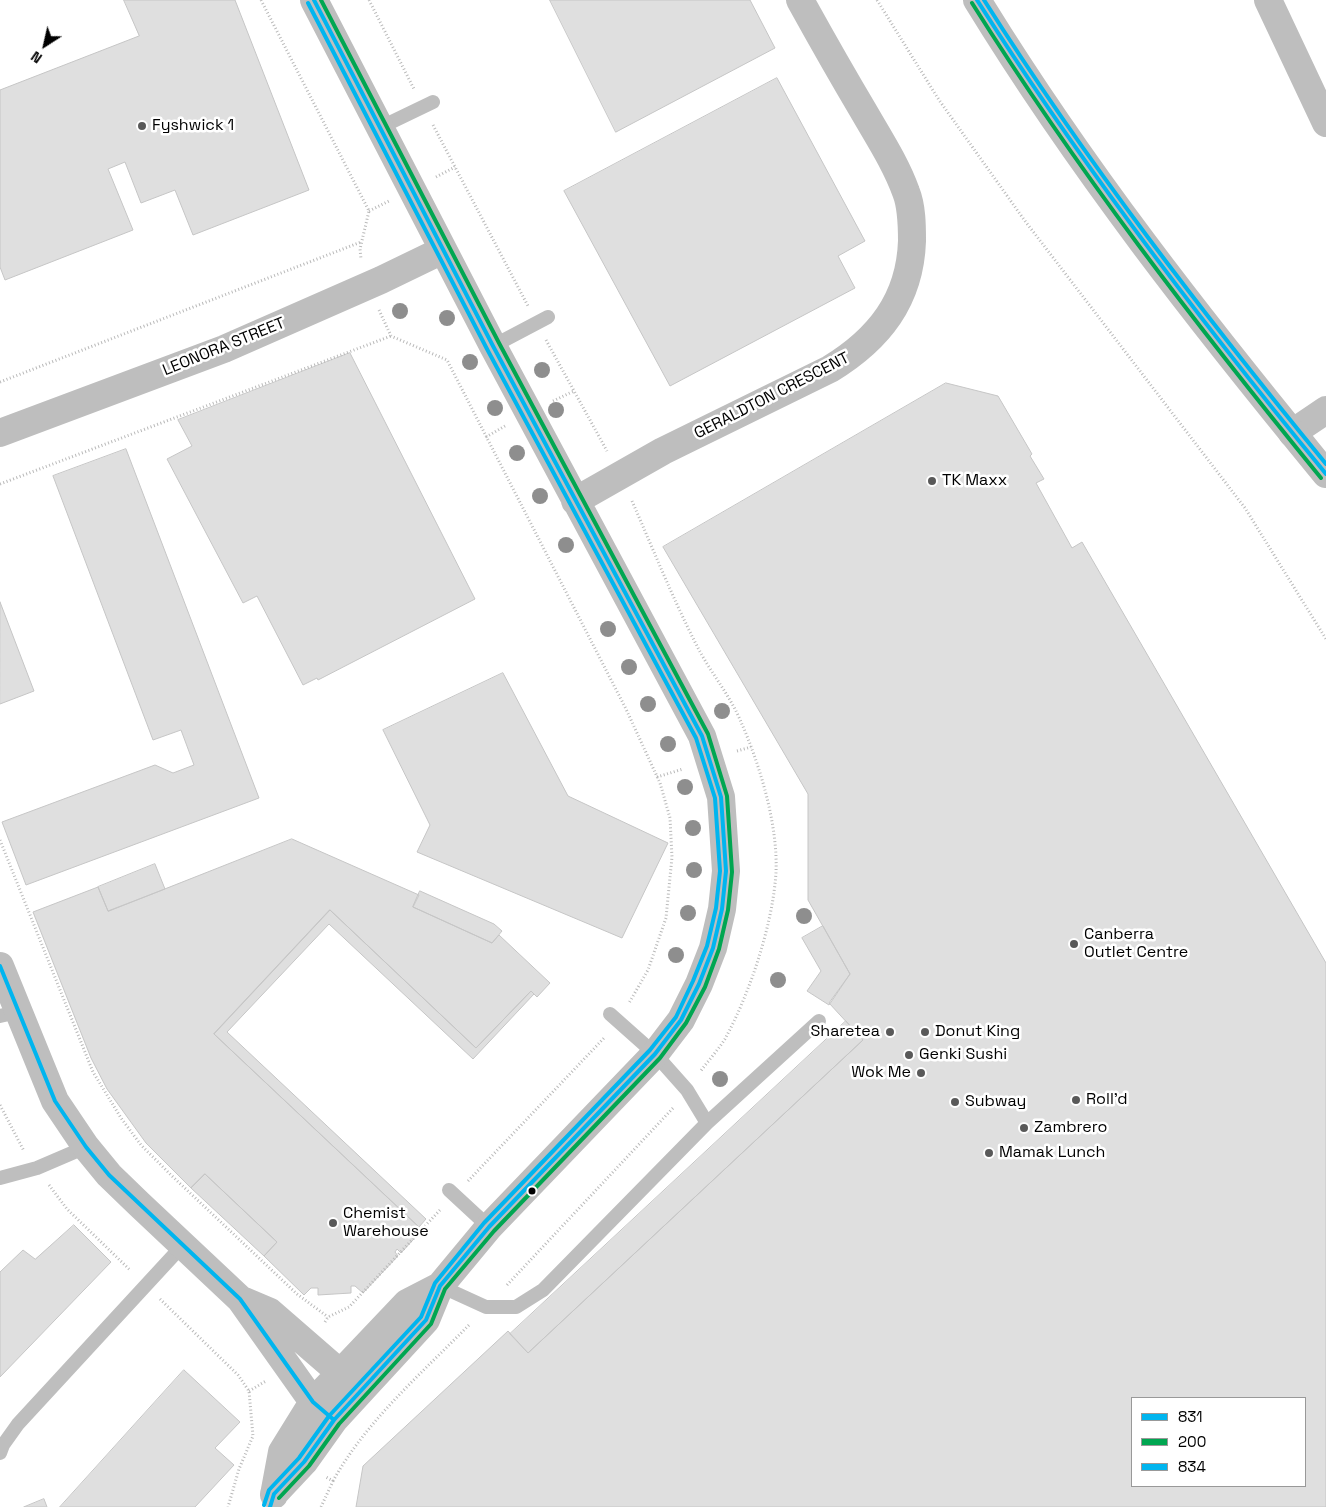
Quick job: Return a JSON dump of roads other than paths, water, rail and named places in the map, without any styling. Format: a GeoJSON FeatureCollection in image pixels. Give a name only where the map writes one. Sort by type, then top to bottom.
{"type":"FeatureCollection","features":[{"type":"Feature","properties":{"kind":"main road"},"geometry":{"type":"LineString","coordinates":[[272,1500],[304,1462],[334,1420],[426,1320],[440,1286],[489,1227],[655,1054],[681,1020],[699,984],[713,948],[722,909],[726,871],[721,797],[711,760],[699,729],[493,346],[314,0]]}},
{"type":"Feature","properties":{"kind":"main road","name":"GERALDTON CRESCENT"},"geometry":{"type":"LineString","coordinates":[[575,501],[663,451],[830,369],[851,356],[877,332],[889,316],[903,290],[911,263],[912,226],[907,194],[889,155],[800,0]]}},
{"type":"Feature","properties":{"kind":"main road"},"geometry":{"type":"LineString","coordinates":[[977,0],[1062,133],[1115,207],[1326,474]]}},
{"type":"Feature","properties":{"kind":"main road"},"geometry":{"type":"LineString","coordinates":[[1268,0],[1326,122]]}},
{"type":"Feature","properties":{"kind":"main road","name":"LEONORA STREET"},"geometry":{"type":"LineString","coordinates":[[0,433],[224,349],[443,250]]}},
{"type":"Feature","properties":{"kind":"main road"},"geometry":{"type":"LineString","coordinates":[[1292,433],[1326,410]]}},
{"type":"Feature","properties":{"kind":"main road"},"geometry":{"type":"LineString","coordinates":[[0,966],[9,1014],[55,1100],[86,1147],[109,1175],[240,1299],[287,1362],[313,1402],[334,1420]]}},
{"type":"Feature","properties":{"kind":"main road"},"geometry":{"type":"LineString","coordinates":[[272,1500],[282,1452],[313,1402],[407,1303],[440,1286]]}},
{"type":"Feature","properties":{"kind":"main road"},"geometry":{"type":"LineString","coordinates":[[240,1299],[270,1312],[360,1391]]}},
{"type":"Feature","properties":{"kind":"lane"},"geometry":{"type":"LineString","coordinates":[[379,128],[428,104]]}},
{"type":"Feature","properties":{"kind":"lane"},"geometry":{"type":"LineString","coordinates":[[493,346],[542,320]]}},
{"type":"Feature","properties":{"kind":"lane"},"geometry":{"type":"LineString","coordinates":[[614,1018],[655,1054],[687,1090],[707,1123]]}},
{"type":"Feature","properties":{"kind":"lane"},"geometry":{"type":"LineString","coordinates":[[440,1286],[486,1307],[516,1307],[543,1290],[707,1123],[819,1021]]}},
{"type":"Feature","properties":{"kind":"lane"},"geometry":{"type":"LineString","coordinates":[[0,1178],[36,1168],[86,1147]]}},
{"type":"Feature","properties":{"kind":"lane"},"geometry":{"type":"LineString","coordinates":[[452,1193],[489,1227]]}},
{"type":"Feature","properties":{"kind":"lane"},"geometry":{"type":"LineString","coordinates":[[0,1453],[3,1445],[18,1424],[183,1245]]}},
{"type":"Feature","properties":{"kind":"place","name":"Fyshwick 1"},"geometry":{"type":"Point","coordinates":[142,126]}},
{"type":"Feature","properties":{"kind":"place","name":"TK Maxx"},"geometry":{"type":"Point","coordinates":[932,481]}},
{"type":"Feature","properties":{"kind":"place","name":"Canberra Outlet Centre"},"geometry":{"type":"Point","coordinates":[1074,944]}},
{"type":"Feature","properties":{"kind":"place","name":"Sharetea"},"geometry":{"type":"Point","coordinates":[890,1032]}},
{"type":"Feature","properties":{"kind":"place","name":"Donut King"},"geometry":{"type":"Point","coordinates":[925,1032]}},
{"type":"Feature","properties":{"kind":"place","name":"Genki Sushi"},"geometry":{"type":"Point","coordinates":[909,1055]}},
{"type":"Feature","properties":{"kind":"place","name":"Wok Me"},"geometry":{"type":"Point","coordinates":[921,1073]}},
{"type":"Feature","properties":{"kind":"place","name":"Roll'd"},"geometry":{"type":"Point","coordinates":[1076,1100]}},
{"type":"Feature","properties":{"kind":"place","name":"Subway"},"geometry":{"type":"Point","coordinates":[955,1102]}},
{"type":"Feature","properties":{"kind":"place","name":"Zambrero"},"geometry":{"type":"Point","coordinates":[1024,1128]}},
{"type":"Feature","properties":{"kind":"place","name":"Mamak Lunch"},"geometry":{"type":"Point","coordinates":[989,1153]}},
{"type":"Feature","properties":{"kind":"place","name":"Chemist Warehouse"},"geometry":{"type":"Point","coordinates":[333,1223]}}]}
